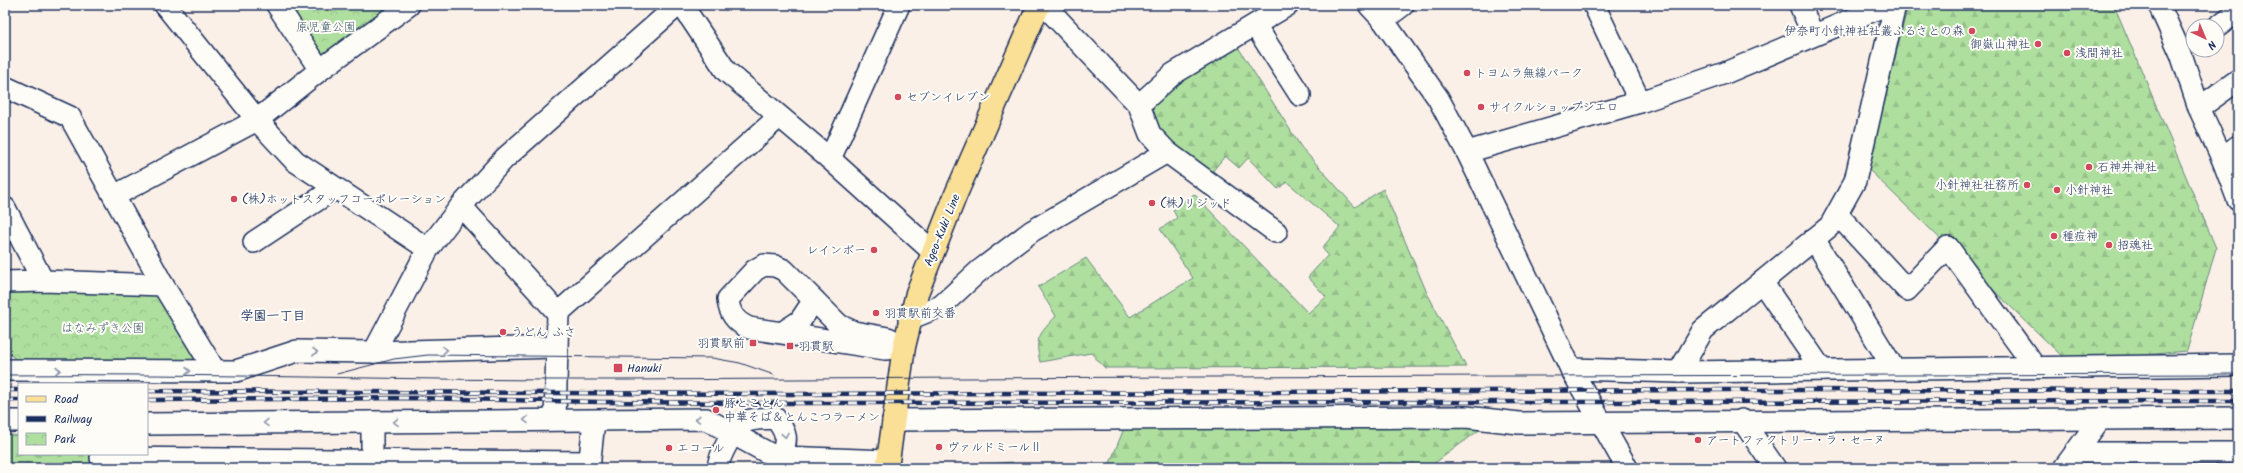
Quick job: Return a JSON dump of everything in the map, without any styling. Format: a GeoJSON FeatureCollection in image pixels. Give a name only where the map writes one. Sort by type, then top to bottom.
{"type":"FeatureCollection","features":[{"type":"Feature","properties":{"kind":"main road","name":"Ageo-Kuki Line"},"geometry":{"type":"LineString","coordinates":[[888,465],[909,319],[932,252],[1044,6]]}},
{"type":"Feature","properties":{"kind":"street"},"geometry":{"type":"LineString","coordinates":[[165,5],[257,120],[295,161],[428,249]]}},
{"type":"Feature","properties":{"kind":"street"},"geometry":{"type":"LineString","coordinates":[[277,5],[320,70]]}},
{"type":"Feature","properties":{"kind":"street"},"geometry":{"type":"LineString","coordinates":[[114,196],[257,120],[320,70],[409,5]]}},
{"type":"Feature","properties":{"kind":"street"},"geometry":{"type":"LineString","coordinates":[[374,352],[428,249],[460,206],[504,159],[678,5]]}},
{"type":"Feature","properties":{"kind":"street"},"geometry":{"type":"LineString","coordinates":[[682,5],[726,72],[830,159],[932,252]]}},
{"type":"Feature","properties":{"kind":"street"},"geometry":{"type":"LineString","coordinates":[[1139,104],[1173,74],[1288,5]]}},
{"type":"Feature","properties":{"kind":"street"},"geometry":{"type":"LineString","coordinates":[[1403,5],[1376,12],[1438,98],[1467,152],[1571,369],[1626,467]]}},
{"type":"Feature","properties":{"kind":"street"},"geometry":{"type":"LineString","coordinates":[[1594,5],[1640,102]]}},
{"type":"Feature","properties":{"kind":"street"},"geometry":{"type":"LineString","coordinates":[[1800,5],[1814,35]]}},
{"type":"Feature","properties":{"kind":"street"},"geometry":{"type":"LineString","coordinates":[[1467,152],[1640,102],[1725,73],[1886,5]]}},
{"type":"Feature","properties":{"kind":"street"},"geometry":{"type":"LineString","coordinates":[[1679,372],[1703,330],[1830,226],[1838,215],[1855,181],[1895,5]]}},
{"type":"Feature","properties":{"kind":"street"},"geometry":{"type":"LineString","coordinates":[[2159,5],[2185,47]]}},
{"type":"Feature","properties":{"kind":"street"},"geometry":{"type":"LineString","coordinates":[[1044,6],[1139,104],[1150,134],[1166,152],[1276,232]]}},
{"type":"Feature","properties":{"kind":"street"},"geometry":{"type":"LineString","coordinates":[[830,159],[895,7]]}},
{"type":"Feature","properties":{"kind":"street"},"geometry":{"type":"LineString","coordinates":[[2225,21],[2238,11]]}},
{"type":"Feature","properties":{"kind":"street"},"geometry":{"type":"LineString","coordinates":[[1255,25],[1300,95]]}},
{"type":"Feature","properties":{"kind":"street"},"geometry":{"type":"LineString","coordinates":[[2189,58],[2198,108],[2230,152],[2238,200]]}},
{"type":"Feature","properties":{"kind":"street"},"geometry":{"type":"LineString","coordinates":[[2198,108],[2238,80]]}},
{"type":"Feature","properties":{"kind":"street"},"geometry":{"type":"LineString","coordinates":[[5,88],[70,117],[163,285],[215,371]]}},
{"type":"Feature","properties":{"kind":"street"},"geometry":{"type":"LineString","coordinates":[[555,419],[558,313],[779,117]]}},
{"type":"Feature","properties":{"kind":"street"},"geometry":{"type":"LineString","coordinates":[[909,319],[940,306],[979,271],[1032,231],[1166,152]]}},
{"type":"Feature","properties":{"kind":"street"},"geometry":{"type":"LineString","coordinates":[[254,242],[334,188]]}},
{"type":"Feature","properties":{"kind":"street"},"geometry":{"type":"LineString","coordinates":[[460,206],[558,313]]}},
{"type":"Feature","properties":{"kind":"street"},"geometry":{"type":"LineString","coordinates":[[5,208],[44,281]]}},
{"type":"Feature","properties":{"kind":"street"},"geometry":{"type":"LineString","coordinates":[[1838,215],[1907,290],[1948,247],[2035,368]]}},
{"type":"Feature","properties":{"kind":"street"},"geometry":{"type":"LineString","coordinates":[[1814,239],[1894,369]]}},
{"type":"Feature","properties":{"kind":"street"},"geometry":{"type":"LineString","coordinates":[[764,265],[775,266],[784,270],[839,325],[847,329],[888,338],[904,347],[886,349],[749,328],[741,324],[732,316],[728,299],[755,270],[764,265]]}},
{"type":"Feature","properties":{"kind":"street"},"geometry":{"type":"LineString","coordinates":[[5,282],[44,281],[163,285]]}},
{"type":"Feature","properties":{"kind":"street"},"geometry":{"type":"LineString","coordinates":[[1762,282],[1822,370]]}},
{"type":"Feature","properties":{"kind":"street"},"geometry":{"type":"LineString","coordinates":[[783,332],[800,321],[814,300]]}},
{"type":"Feature","properties":{"kind":"street"},"geometry":{"type":"LineString","coordinates":[[15,371],[236,371],[297,352],[374,352],[556,347]]}},
{"type":"Feature","properties":{"kind":"street"},"geometry":{"type":"LineString","coordinates":[[1571,369],[1679,372],[2238,365]]}},
{"type":"Feature","properties":{"kind":"street"},"geometry":{"type":"LineString","coordinates":[[894,420],[1466,417],[1520,423],[1742,420],[2238,418]]}},
{"type":"Feature","properties":{"kind":"street"},"geometry":{"type":"LineString","coordinates":[[718,468],[718,462],[734,433],[743,423],[775,418],[786,431],[786,442],[782,457]]}},
{"type":"Feature","properties":{"kind":"street"},"geometry":{"type":"LineString","coordinates":[[148,424],[555,419],[594,421],[706,419],[770,454],[782,457],[888,465]]}},
{"type":"Feature","properties":{"kind":"street"},"geometry":{"type":"LineString","coordinates":[[2069,460],[2100,419]]}},
{"type":"Feature","properties":{"kind":"street"},"geometry":{"type":"LineString","coordinates":[[1742,420],[1775,468]]}},
{"type":"Feature","properties":{"kind":"street"},"geometry":{"type":"LineString","coordinates":[[5,421],[18,421]]}},
{"type":"Feature","properties":{"kind":"street"},"geometry":{"type":"LineString","coordinates":[[101,460],[372,464],[590,465],[594,421]]}},
{"type":"Feature","properties":{"kind":"street"},"geometry":{"type":"LineString","coordinates":[[372,422],[372,464]]}},
{"type":"Feature","properties":{"kind":"street"},"geometry":{"type":"LineString","coordinates":[[2069,460],[2145,460],[2238,453]]}},
{"type":"Feature","properties":{"kind":"green space","name":"原児童公園"},"geometry":{"type":"Polygon","coordinates":[[[285,5],[397,5],[320,60],[285,5]]]}},
{"type":"Feature","properties":{"kind":"green space"},"geometry":{"type":"Polygon","coordinates":[[[1917,5],[2114,5],[2216,248],[2187,351],[2068,362],[1868,169],[1907,9],[1917,5]]]}},
{"type":"Feature","properties":{"kind":"green space"},"geometry":{"type":"Polygon","coordinates":[[[1236,44],[1301,147],[1355,207],[1383,189],[1427,293],[1466,367],[1105,368],[1091,353],[1040,362],[1038,354],[1038,341],[1042,332],[1056,316],[1038,287],[1086,258],[1130,317],[1193,278],[1160,229],[1177,218],[1173,210],[1194,194],[1308,313],[1326,297],[1308,277],[1328,255],[1322,248],[1340,227],[1287,182],[1278,189],[1248,158],[1239,168],[1225,156],[1211,173],[1163,143],[1146,106],[1177,78],[1236,44]]]}},
{"type":"Feature","properties":{"kind":"green space","name":"はなみずき公園"},"geometry":{"type":"Polygon","coordinates":[[[5,288],[155,289],[166,297],[199,366],[28,368],[5,351],[5,288]]]}},
{"type":"Feature","properties":{"kind":"green space"},"geometry":{"type":"Polygon","coordinates":[[[1461,423],[1482,428],[1428,468],[1108,468],[1125,426],[1461,423]]]}},
{"type":"Feature","properties":{"kind":"green space"},"geometry":{"type":"Polygon","coordinates":[[[5,434],[18,436],[18,455],[93,455],[101,468],[5,468],[5,434]]]}},
{"type":"Feature","properties":{"kind":"green space"},"geometry":{"type":"Polygon","coordinates":[[[1012,462],[1017,468],[992,468],[990,464],[1012,462]]]}},
{"type":"Feature","properties":{"kind":"tram line"},"geometry":{"type":"LineString","coordinates":[[337,374],[394,359],[428,355],[712,358],[740,363],[774,375]]}},
{"type":"Feature","properties":{"kind":"tram line"},"geometry":{"type":"LineString","coordinates":[[5,375],[159,375],[622,380],[2238,374]]}},
{"type":"Feature","properties":{"kind":"railway"},"geometry":{"type":"LineString","coordinates":[[5,390],[18,390]]}},
{"type":"Feature","properties":{"kind":"railway"},"geometry":{"type":"LineString","coordinates":[[148,391],[790,394],[1723,390],[2238,391]]}},
{"type":"Feature","properties":{"kind":"railway"},"geometry":{"type":"LineString","coordinates":[[148,400],[414,398],[600,402],[792,403],[2238,401]]}},
{"type":"Feature","properties":{"kind":"railway"},"geometry":{"type":"LineString","coordinates":[[5,400],[18,400]]}},
{"type":"Feature","properties":{"kind":"place","name":"伊奈町小針神社社叢ふるさとの森"},"geometry":{"type":"Point","coordinates":[1972,31]}},
{"type":"Feature","properties":{"kind":"place","name":"御嶽山神社"},"geometry":{"type":"Point","coordinates":[2038,44]}},
{"type":"Feature","properties":{"kind":"place","name":"浅間神社"},"geometry":{"type":"Point","coordinates":[2067,53]}},
{"type":"Feature","properties":{"kind":"place","name":"トヨムラ無線パーク"},"geometry":{"type":"Point","coordinates":[1467,73]}},
{"type":"Feature","properties":{"kind":"place","name":"セブンイレブン"},"geometry":{"type":"Point","coordinates":[898,97]}},
{"type":"Feature","properties":{"kind":"place","name":"サイクルショップシエロ"},"geometry":{"type":"Point","coordinates":[1481,107]}},
{"type":"Feature","properties":{"kind":"place","name":"石神井神社"},"geometry":{"type":"Point","coordinates":[2089,167]}},
{"type":"Feature","properties":{"kind":"place","name":"小針神社社務所"},"geometry":{"type":"Point","coordinates":[2027,185]}},
{"type":"Feature","properties":{"kind":"place","name":"小針神社"},"geometry":{"type":"Point","coordinates":[2057,190]}},
{"type":"Feature","properties":{"kind":"place","name":"(株)ホットスタッフコーポレーション"},"geometry":{"type":"Point","coordinates":[234,199]}},
{"type":"Feature","properties":{"kind":"place","name":"(株)リジッド"},"geometry":{"type":"Point","coordinates":[1152,203]}},
{"type":"Feature","properties":{"kind":"place","name":"種痘神"},"geometry":{"type":"Point","coordinates":[2054,236]}},
{"type":"Feature","properties":{"kind":"place","name":"招魂社"},"geometry":{"type":"Point","coordinates":[2109,245]}},
{"type":"Feature","properties":{"kind":"place","name":"レインボー"},"geometry":{"type":"Point","coordinates":[874,250]}},
{"type":"Feature","properties":{"kind":"place","name":"羽貫駅前交番"},"geometry":{"type":"Point","coordinates":[876,313]}},
{"type":"Feature","properties":{"kind":"place","name":"うどん ふさ"},"geometry":{"type":"Point","coordinates":[503,332]}},
{"type":"Feature","properties":{"kind":"place","name":"羽貫駅前"},"geometry":{"type":"Point","coordinates":[753,343]}},
{"type":"Feature","properties":{"kind":"place","name":"羽貫駅"},"geometry":{"type":"Point","coordinates":[790,346]}},
{"type":"Feature","properties":{"kind":"place","name":"Hanuki"},"geometry":{"type":"Point","coordinates":[618,368]}},
{"type":"Feature","properties":{"kind":"place","name":"豚とことん 中華そば＆とんこつラーメン"},"geometry":{"type":"Point","coordinates":[716,410]}},
{"type":"Feature","properties":{"kind":"place","name":"アートファクトリー・ラ・セーヌ"},"geometry":{"type":"Point","coordinates":[1698,440]}},
{"type":"Feature","properties":{"kind":"place","name":"ヴァルドミールⅡ"},"geometry":{"type":"Point","coordinates":[939,447]}},
{"type":"Feature","properties":{"kind":"place","name":"エコール"},"geometry":{"type":"Point","coordinates":[669,448]}},
{"type":"Feature","properties":{"kind":"district","name":"学園一丁目"},"geometry":{"type":"Point","coordinates":[273,315]}}]}
